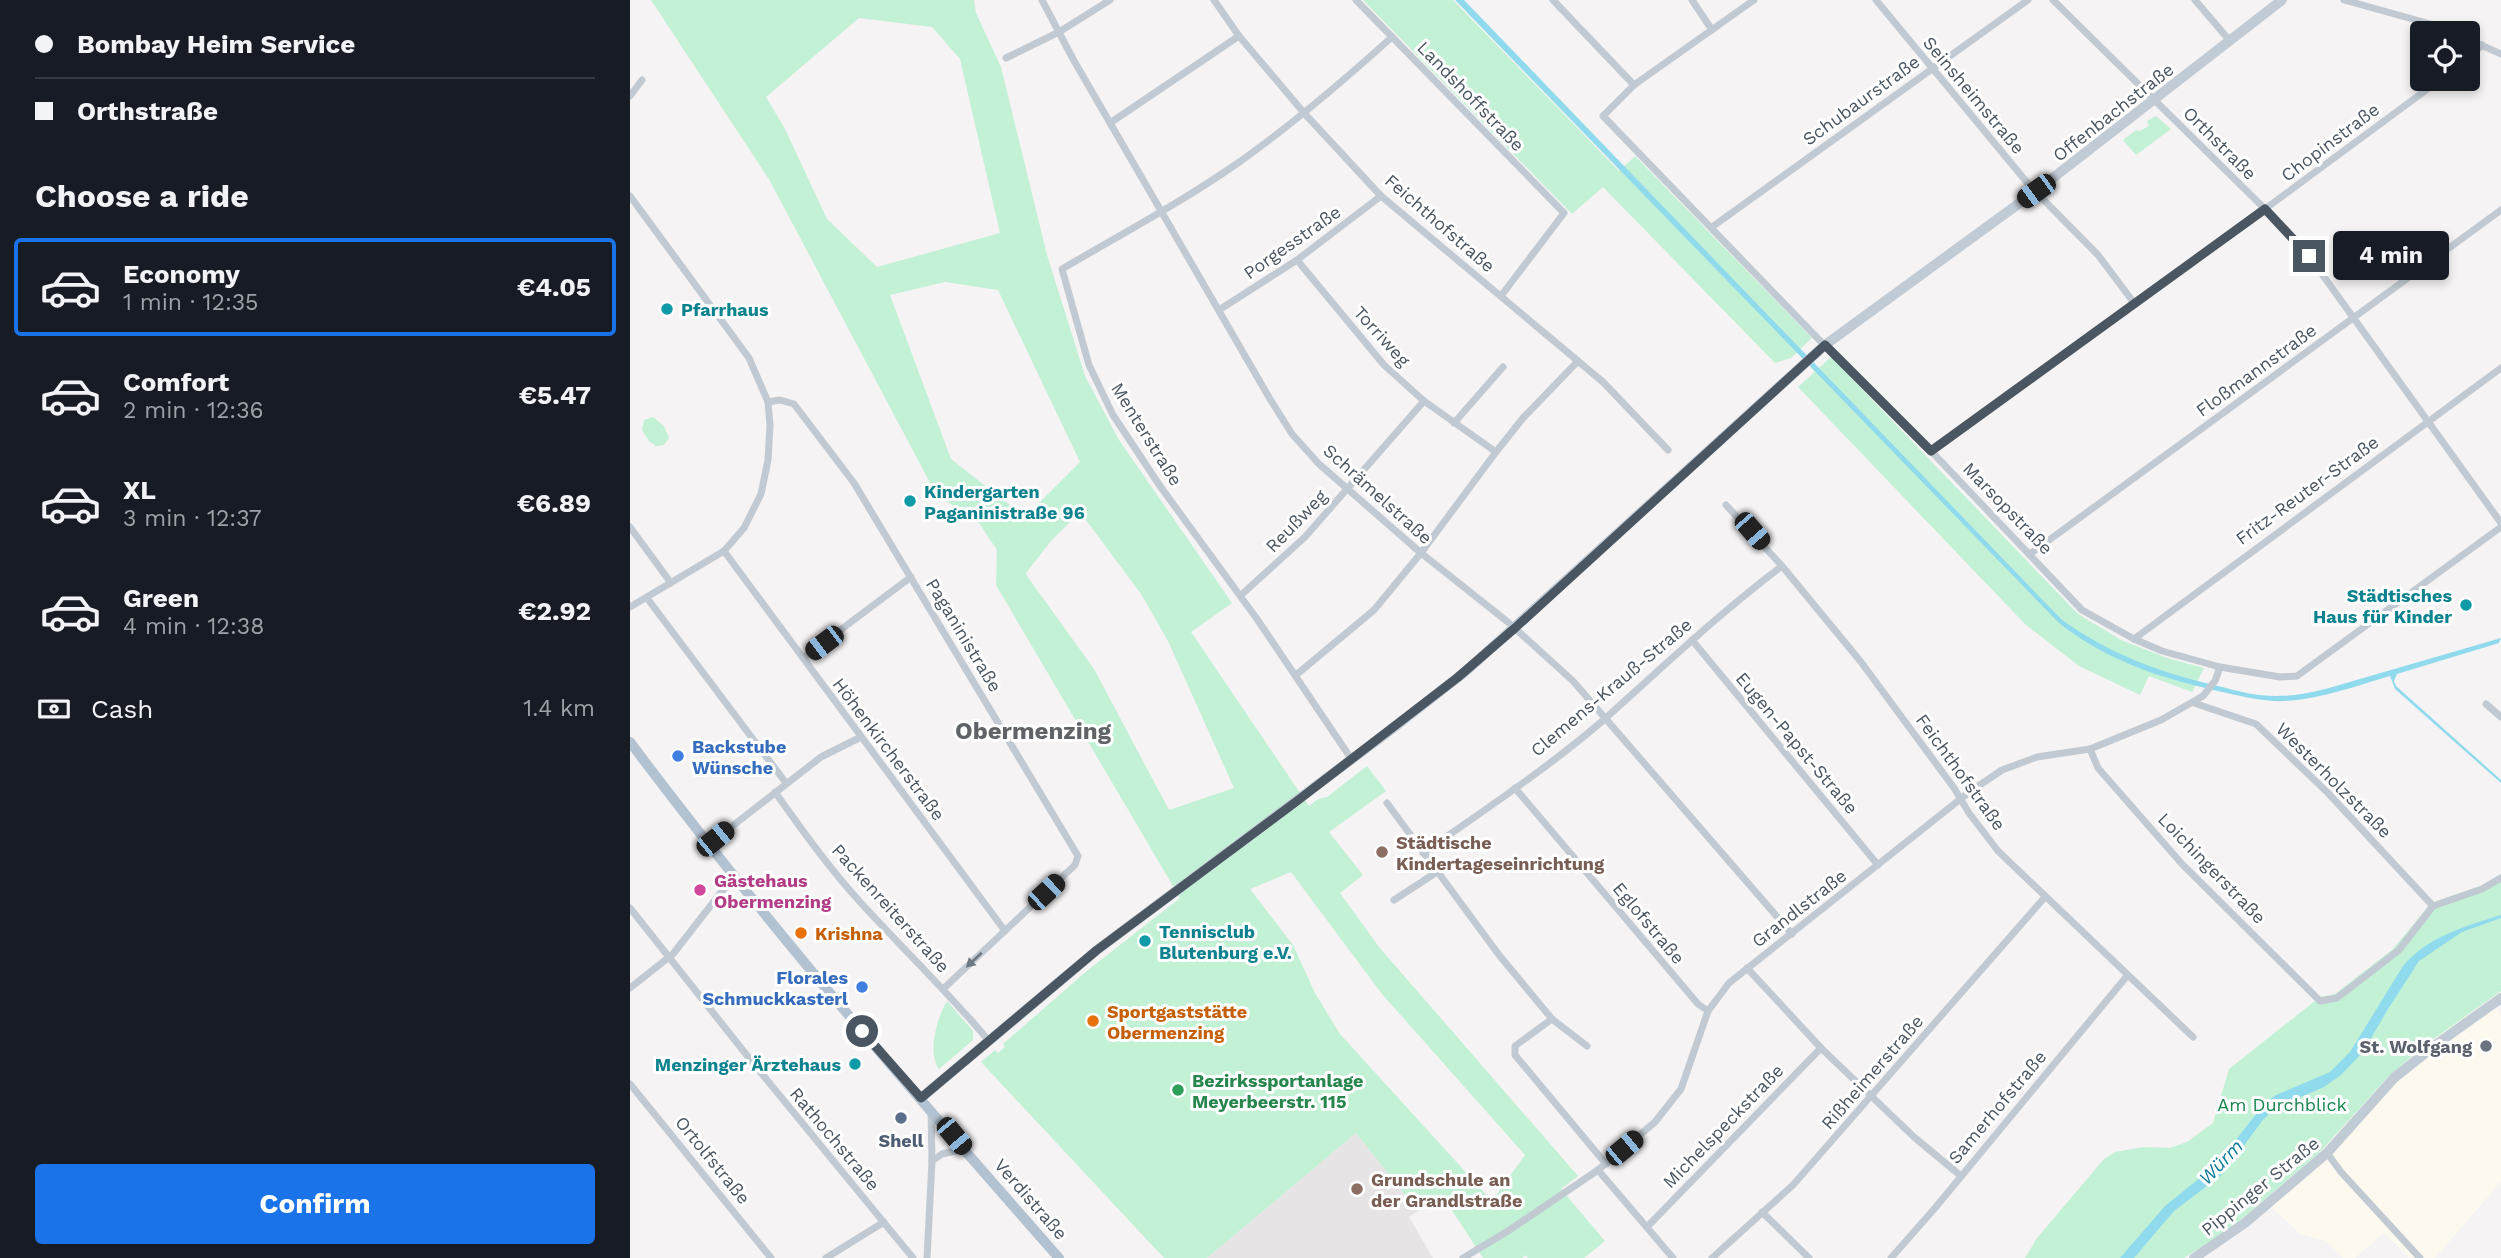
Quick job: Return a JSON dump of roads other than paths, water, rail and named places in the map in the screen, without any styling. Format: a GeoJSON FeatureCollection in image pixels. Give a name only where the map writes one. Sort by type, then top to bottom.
{"type":"FeatureCollection","features":[{"type":"Feature","properties":{"kind":"main road","name":"Verdistraße"},"geometry":{"type":"LineString","coordinates":[[630,742],[803,963],[1059,1258]]}},
{"type":"Feature","properties":{"kind":"street","name":"Schrämelstraße"},"geometry":{"type":"LineString","coordinates":[[1042,0],[1110,123],[1292,434],[1348,491],[1515,628],[1573,681],[1792,934]]}},
{"type":"Feature","properties":{"kind":"street"},"geometry":{"type":"LineString","coordinates":[[1006,58],[1059,32],[1110,0]]}},
{"type":"Feature","properties":{"kind":"street","name":"Feichthofstraße"},"geometry":{"type":"LineString","coordinates":[[1214,0],[1239,36],[1304,114],[1381,196],[1603,382],[1668,450]]}},
{"type":"Feature","properties":{"kind":"street","name":"Landshoffstraße"},"geometry":{"type":"LineString","coordinates":[[1356,0],[1564,213],[1501,296]]}},
{"type":"Feature","properties":{"kind":"street"},"geometry":{"type":"LineString","coordinates":[[1553,0],[1634,85],[1754,0]]}},
{"type":"Feature","properties":{"kind":"street"},"geometry":{"type":"LineString","coordinates":[[1692,0],[1712,30]]}},
{"type":"Feature","properties":{"kind":"street","name":"Seinsheimstraße"},"geometry":{"type":"LineString","coordinates":[[1875,0],[2036,191],[2098,255],[2134,303]]}},
{"type":"Feature","properties":{"kind":"street","name":"Schubaurstraße"},"geometry":{"type":"LineString","coordinates":[[1712,227],[2028,0]]}},
{"type":"Feature","properties":{"kind":"street","name":"Orthstraße"},"geometry":{"type":"LineString","coordinates":[[2053,0],[2265,209],[2309,256],[2501,525]]}},
{"type":"Feature","properties":{"kind":"street"},"geometry":{"type":"LineString","coordinates":[[2195,0],[2230,41]]}},
{"type":"Feature","properties":{"kind":"street","name":"Offenbachstraße"},"geometry":{"type":"LineString","coordinates":[[921,1098],[1097,950],[1428,702],[1515,628],[1825,345],[2036,191],[2282,0]]}},
{"type":"Feature","properties":{"kind":"street"},"geometry":{"type":"LineString","coordinates":[[2344,0],[2423,21]]}},
{"type":"Feature","properties":{"kind":"street"},"geometry":{"type":"LineString","coordinates":[[1110,123],[1239,36]]}},
{"type":"Feature","properties":{"kind":"street","name":"Menterstraße"},"geometry":{"type":"LineString","coordinates":[[1352,760],[1241,595],[1160,486],[1113,415],[1088,365],[1062,269],[1234,166],[1304,114],[1392,37]]}},
{"type":"Feature","properties":{"kind":"street"},"geometry":{"type":"LineString","coordinates":[[2482,45],[2501,54]]}},
{"type":"Feature","properties":{"kind":"street"},"geometry":{"type":"LineString","coordinates":[[630,96],[642,79]]}},
{"type":"Feature","properties":{"kind":"street","name":"Marsopstraße"},"geometry":{"type":"LineString","coordinates":[[1634,85],[1603,116],[1931,451],[2082,610],[2134,639],[2162,651],[2220,667],[2280,677],[2297,676],[2501,525]]}},
{"type":"Feature","properties":{"kind":"street","name":"Chopinstraße"},"geometry":{"type":"LineString","coordinates":[[1931,451],[2425,91]]}},
{"type":"Feature","properties":{"kind":"street"},"geometry":{"type":"LineString","coordinates":[[630,196],[749,358],[768,402],[770,425],[768,460],[761,494],[744,528],[724,551],[630,607]]}},
{"type":"Feature","properties":{"kind":"street","name":"Porgesstraße"},"geometry":{"type":"LineString","coordinates":[[1219,310],[1297,260],[1381,196]]}},
{"type":"Feature","properties":{"kind":"street","name":"Floßmannstraße"},"geometry":{"type":"LineString","coordinates":[[2029,554],[2501,210]]}},
{"type":"Feature","properties":{"kind":"street","name":"Torriweg"},"geometry":{"type":"LineString","coordinates":[[1297,260],[1384,365],[1424,401],[1496,452]]}},
{"type":"Feature","properties":{"kind":"street"},"geometry":{"type":"LineString","coordinates":[[1296,675],[1374,610],[1422,554],[1496,452],[1537,403],[1578,361]]}},
{"type":"Feature","properties":{"kind":"street"},"geometry":{"type":"LineString","coordinates":[[1454,423],[1503,368]]}},
{"type":"Feature","properties":{"kind":"street","name":"Fritz-Reuter-Straße"},"geometry":{"type":"LineString","coordinates":[[2134,639],[2501,368]]}},
{"type":"Feature","properties":{"kind":"street","name":"Paganinistraße"},"geometry":{"type":"LineString","coordinates":[[768,402],[780,400],[794,404],[854,483],[1078,856],[1075,865],[943,989]]}},
{"type":"Feature","properties":{"kind":"street","name":"Reußweg"},"geometry":{"type":"LineString","coordinates":[[1241,595],[1305,537],[1424,401]]}},
{"type":"Feature","properties":{"kind":"street","name":"Feichthofstraße"},"geometry":{"type":"LineString","coordinates":[[1726,505],[1782,566],[1861,662],[1998,851],[2193,1037]]}},
{"type":"Feature","properties":{"kind":"street"},"geometry":{"type":"LineString","coordinates":[[630,527],[671,583]]}},
{"type":"Feature","properties":{"kind":"street","name":"Höhenkircherstraße"},"geometry":{"type":"LineString","coordinates":[[724,551],[1005,931]]}},
{"type":"Feature","properties":{"kind":"street","name":"Clemens-Krauß-Straße"},"geometry":{"type":"LineString","coordinates":[[1423,852],[1515,788],[1606,717],[1739,598],[1782,566]]}},
{"type":"Feature","properties":{"kind":"street"},"geometry":{"type":"LineString","coordinates":[[803,658],[911,577]]}},
{"type":"Feature","properties":{"kind":"street"},"geometry":{"type":"LineString","coordinates":[[648,598],[786,783]]}},
{"type":"Feature","properties":{"kind":"street","name":"Eugen-Papst-Straße"},"geometry":{"type":"LineString","coordinates":[[1692,640],[1878,865]]}},
{"type":"Feature","properties":{"kind":"street","name":"Grandlstraße"},"geometry":{"type":"LineString","coordinates":[[1463,1258],[1598,1170],[1655,1122],[1681,1089],[1708,1011],[1729,983],[1961,799],[2002,770],[2014,765],[2037,757],[2090,749],[2146,727],[2194,703],[2215,681],[2220,667]]}},
{"type":"Feature","properties":{"kind":"street","name":"Westerholzstraße"},"geometry":{"type":"LineString","coordinates":[[2194,703],[2256,724],[2328,793],[2433,906]]}},
{"type":"Feature","properties":{"kind":"street"},"geometry":{"type":"LineString","coordinates":[[2486,704],[2501,717]]}},
{"type":"Feature","properties":{"kind":"street"},"geometry":{"type":"LineString","coordinates":[[708,845],[821,757],[861,737]]}},
{"type":"Feature","properties":{"kind":"street","name":"Loichingerstraße"},"geometry":{"type":"LineString","coordinates":[[2090,749],[2098,768],[2182,864],[2320,1001],[2337,998],[2399,950],[2433,906]]}},
{"type":"Feature","properties":{"kind":"street","name":"Eglofstraße"},"geometry":{"type":"LineString","coordinates":[[1515,788],[1689,995],[1708,1011]]}},
{"type":"Feature","properties":{"kind":"street","name":"Packenreiterstraße"},"geometry":{"type":"LineString","coordinates":[[775,792],[816,849],[859,901],[989,1041]]}},
{"type":"Feature","properties":{"kind":"street"},"geometry":{"type":"LineString","coordinates":[[1387,803],[1499,955],[1552,1019],[1587,1046]]}},
{"type":"Feature","properties":{"kind":"street"},"geometry":{"type":"LineString","coordinates":[[1394,901],[1437,872]]}},
{"type":"Feature","properties":{"kind":"street"},"geometry":{"type":"LineString","coordinates":[[2433,906],[2482,889],[2501,878]]}},
{"type":"Feature","properties":{"kind":"street"},"geometry":{"type":"LineString","coordinates":[[630,988],[670,958],[722,891],[736,879]]}},
{"type":"Feature","properties":{"kind":"street","name":"Rißheimerstraße"},"geometry":{"type":"LineString","coordinates":[[1712,1258],[1793,1185],[2045,897]]}},
{"type":"Feature","properties":{"kind":"street","name":"Rathochstraße"},"geometry":{"type":"LineString","coordinates":[[630,908],[769,1083],[914,1258]]}},
{"type":"Feature","properties":{"kind":"street"},"geometry":{"type":"LineString","coordinates":[[1747,968],[1821,1048],[1914,1137],[1961,1175]]}},
{"type":"Feature","properties":{"kind":"street","name":"Samerhofstraße"},"geometry":{"type":"LineString","coordinates":[[1891,1258],[2127,976]]}},
{"type":"Feature","properties":{"kind":"street","name":"Pippinger Straße"},"geometry":{"type":"LineString","coordinates":[[2194,1258],[2245,1223],[2327,1153],[2394,1079],[2434,1046],[2501,998]]}},
{"type":"Feature","properties":{"kind":"street"},"geometry":{"type":"LineString","coordinates":[[1552,1019],[1515,1046],[1515,1055],[1606,1164]]}},
{"type":"Feature","properties":{"kind":"street","name":"Michelspeckstraße"},"geometry":{"type":"LineString","coordinates":[[1647,1227],[1821,1048]]}},
{"type":"Feature","properties":{"kind":"street","name":"Ortolfstraße"},"geometry":{"type":"LineString","coordinates":[[630,1084],[771,1258]]}},
{"type":"Feature","properties":{"kind":"street"},"geometry":{"type":"LineString","coordinates":[[927,1258],[932,1161],[931,1110]]}},
{"type":"Feature","properties":{"kind":"street"},"geometry":{"type":"LineString","coordinates":[[932,1161],[942,1154],[965,1149]]}},
{"type":"Feature","properties":{"kind":"street"},"geometry":{"type":"LineString","coordinates":[[2327,1153],[2385,1222],[2420,1258]]}},
{"type":"Feature","properties":{"kind":"street"},"geometry":{"type":"LineString","coordinates":[[1598,1170],[1673,1258]]}},
{"type":"Feature","properties":{"kind":"street"},"geometry":{"type":"LineString","coordinates":[[1762,1212],[1809,1258]]}},
{"type":"Feature","properties":{"kind":"street"},"geometry":{"type":"LineString","coordinates":[[826,1258],[884,1222]]}},
{"type":"Feature","properties":{"kind":"water"},"geometry":{"type":"Polygon","coordinates":[[[1455,0],[1464,0],[2061,619],[2136,661],[2197,681],[2269,696],[2322,690],[2501,638],[2499,643],[2397,674],[2394,681],[2396,686],[2501,780],[2501,783],[2395,689],[2390,676],[2312,698],[2285,701],[2256,699],[2204,688],[2138,668],[2097,649],[2059,623],[1455,0]]]}},
{"type":"Feature","properties":{"kind":"water","name":"Würm"},"geometry":{"type":"Polygon","coordinates":[[[2501,915],[2501,918],[2462,932],[2419,961],[2363,1052],[2341,1075],[2324,1087],[2275,1108],[2262,1121],[2224,1173],[2174,1211],[2134,1258],[2120,1258],[2165,1206],[2216,1165],[2264,1104],[2276,1095],[2330,1072],[2350,1052],[2403,966],[2413,956],[2435,940],[2501,915]]]}},
{"type":"Feature","properties":{"kind":"place","name":"Pfarrhaus"},"geometry":{"type":"Point","coordinates":[667,309]}},
{"type":"Feature","properties":{"kind":"place","name":"Kindergarten Paganinistraße 96"},"geometry":{"type":"Point","coordinates":[910,501]}},
{"type":"Feature","properties":{"kind":"place","name":"Städtisches Haus für Kinder"},"geometry":{"type":"Point","coordinates":[2466,605]}},
{"type":"Feature","properties":{"kind":"place","name":"Backstube Wünsche"},"geometry":{"type":"Point","coordinates":[678,756]}},
{"type":"Feature","properties":{"kind":"place","name":"Städtische Kindertageseinrichtung"},"geometry":{"type":"Point","coordinates":[1382,852]}},
{"type":"Feature","properties":{"kind":"place","name":"Gästehaus Obermenzing"},"geometry":{"type":"Point","coordinates":[700,890]}},
{"type":"Feature","properties":{"kind":"place","name":"Krishna"},"geometry":{"type":"Point","coordinates":[801,933]}},
{"type":"Feature","properties":{"kind":"place","name":"Tennisclub Blutenburg e.V."},"geometry":{"type":"Point","coordinates":[1145,941]}},
{"type":"Feature","properties":{"kind":"place","name":"Florales Schmuckkasterl"},"geometry":{"type":"Point","coordinates":[862,987]}},
{"type":"Feature","properties":{"kind":"place","name":"Sportgaststätte Obermenzing"},"geometry":{"type":"Point","coordinates":[1093,1021]}},
{"type":"Feature","properties":{"kind":"place","name":"St. Wolfgang"},"geometry":{"type":"Point","coordinates":[2486,1046]}},
{"type":"Feature","properties":{"kind":"place","name":"Menzinger Ärztehaus"},"geometry":{"type":"Point","coordinates":[855,1064]}},
{"type":"Feature","properties":{"kind":"place","name":"Bezirkssportanlage Meyerbeerstr. 115"},"geometry":{"type":"Point","coordinates":[1178,1090]}},
{"type":"Feature","properties":{"kind":"place","name":"Shell"},"geometry":{"type":"Point","coordinates":[901,1118]}},
{"type":"Feature","properties":{"kind":"place","name":"Grundschule an der Grandlstraße"},"geometry":{"type":"Point","coordinates":[1357,1189]}},
{"type":"Feature","properties":{"kind":"district","name":"Obermenzing"},"geometry":{"type":"Point","coordinates":[1033,731]}},
{"type":"Feature","properties":{"kind":"park label","name":"Am Durchblick"},"geometry":{"type":"Point","coordinates":[2282,1104]}}]}
